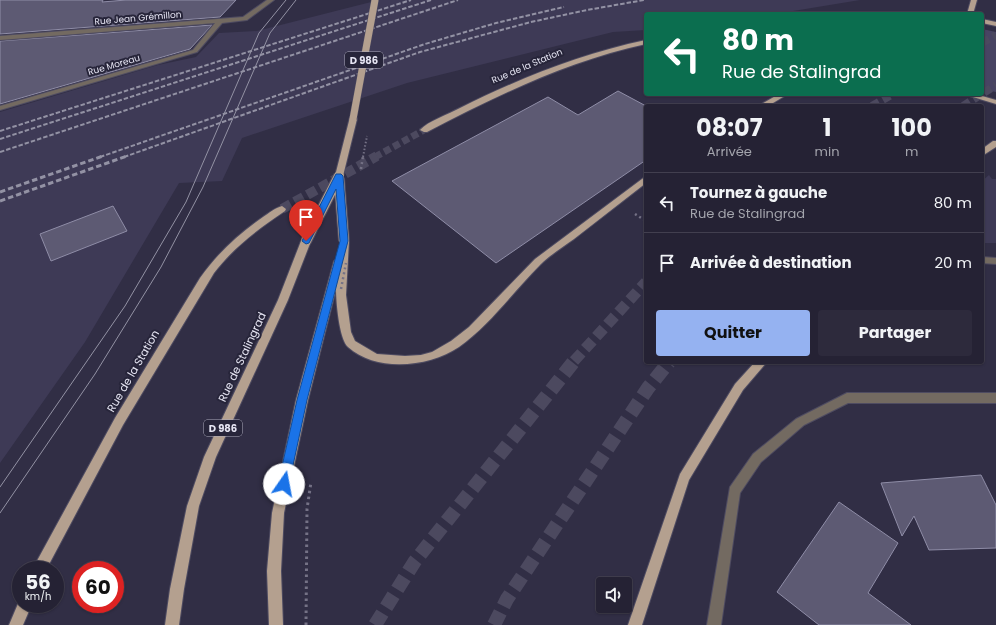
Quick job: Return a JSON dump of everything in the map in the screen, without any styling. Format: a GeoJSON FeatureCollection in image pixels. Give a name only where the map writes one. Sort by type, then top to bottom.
{"type":"FeatureCollection","features":[{"type":"Feature","properties":{"kind":"main road","name":"Rue de Stalingrad"},"geometry":{"type":"LineString","coordinates":[[172,625],[177,589],[193,506],[210,457],[283,300],[306,241],[339,176],[354,119],[375,0]]}},
{"type":"Feature","properties":{"kind":"main road"},"geometry":{"type":"LineString","coordinates":[[971,12],[974,0]]}},
{"type":"Feature","properties":{"kind":"main road"},"geometry":{"type":"LineString","coordinates":[[984,21],[996,24]]}},
{"type":"Feature","properties":{"kind":"main road","name":"Rue de la Station"},"geometry":{"type":"LineString","coordinates":[[424,130],[480,101],[543,72],[602,52],[644,42]]}},
{"type":"Feature","properties":{"kind":"main road"},"geometry":{"type":"LineString","coordinates":[[766,104],[780,96]]}},
{"type":"Feature","properties":{"kind":"main road"},"geometry":{"type":"LineString","coordinates":[[974,96],[996,102]]}},
{"type":"Feature","properties":{"kind":"main road"},"geometry":{"type":"LineString","coordinates":[[984,152],[996,143]]}},
{"type":"Feature","properties":{"kind":"main road","name":"Rue de Stalingrad"},"geometry":{"type":"LineString","coordinates":[[276,625],[274,571],[278,513],[302,400],[344,241],[339,176]]}},
{"type":"Feature","properties":{"kind":"main road"},"geometry":{"type":"LineString","coordinates":[[344,241],[341,289],[346,332],[351,344],[375,358],[405,360],[421,359],[435,355],[455,344],[473,330],[538,261],[644,181]]}},
{"type":"Feature","properties":{"kind":"main road","name":"Rue de la Station"},"geometry":{"type":"LineString","coordinates":[[44,561],[80,492],[145,377],[209,273],[225,253],[238,241],[256,226],[282,210]]}},
{"type":"Feature","properties":{"kind":"main road"},"geometry":{"type":"LineString","coordinates":[[635,625],[684,478],[739,387],[760,364]]}},
{"type":"Feature","properties":{"kind":"main road"},"geometry":{"type":"LineString","coordinates":[[16,625],[21,613]]}},
{"type":"Feature","properties":{"kind":"street","name":"Rue Jean Grémillon"},"geometry":{"type":"LineString","coordinates":[[0,38],[245,19],[271,0]]}},
{"type":"Feature","properties":{"kind":"street","name":"Rue Moreau"},"geometry":{"type":"LineString","coordinates":[[0,108],[195,51],[221,20]]}},
{"type":"Feature","properties":{"kind":"street"},"geometry":{"type":"LineString","coordinates":[[714,625],[734,491],[758,458],[800,422],[847,398],[996,398]]}},
{"type":"Feature","properties":{"kind":"path"},"geometry":{"type":"LineString","coordinates":[[361,172],[367,134]]}},
{"type":"Feature","properties":{"kind":"path"},"geometry":{"type":"LineString","coordinates":[[341,289],[346,258]]}},
{"type":"Feature","properties":{"kind":"path"},"geometry":{"type":"LineString","coordinates":[[306,625],[307,509],[312,478]]}},
{"type":"Feature","properties":{"kind":"shaded area"},"geometry":{"type":"Polygon","coordinates":[[[379,0],[860,0],[787,12],[644,12],[644,30],[613,32],[407,83],[242,138],[222,181],[179,183],[85,342],[0,463],[0,112],[158,65],[196,57],[219,33],[257,31],[379,0]]]}},
{"type":"Feature","properties":{"kind":"shaded area"},"geometry":{"type":"Polygon","coordinates":[[[984,29],[996,32],[996,92],[984,89],[984,29]]]}},
{"type":"Feature","properties":{"kind":"shaded area"},"geometry":{"type":"Polygon","coordinates":[[[989,175],[992,179],[996,179],[996,243],[984,243],[984,179],[989,175]]]}},
{"type":"Feature","properties":{"kind":"building"},"geometry":{"type":"Polygon","coordinates":[[[0,0],[103,0],[102,2],[126,0],[236,0],[220,17],[0,34],[0,0]]]}},
{"type":"Feature","properties":{"kind":"building"},"geometry":{"type":"Polygon","coordinates":[[[212,25],[190,49],[0,104],[0,41],[212,25]]]}},
{"type":"Feature","properties":{"kind":"building"},"geometry":{"type":"Polygon","coordinates":[[[618,91],[644,105],[644,161],[496,263],[392,181],[548,97],[578,115],[618,91]]]}},
{"type":"Feature","properties":{"kind":"building"},"geometry":{"type":"Polygon","coordinates":[[[113,206],[127,231],[51,261],[40,234],[113,206]]]}},
{"type":"Feature","properties":{"kind":"building"},"geometry":{"type":"Polygon","coordinates":[[[981,475],[996,505],[996,548],[929,550],[914,516],[902,536],[881,483],[981,475]]]}},
{"type":"Feature","properties":{"kind":"building"},"geometry":{"type":"Polygon","coordinates":[[[839,502],[898,543],[868,593],[911,625],[819,625],[777,592],[839,502]]]}},
{"type":"Feature","properties":{"kind":"tunnel"},"geometry":{"type":"LineString","coordinates":[[984,42],[996,35]]}},
{"type":"Feature","properties":{"kind":"tunnel"},"geometry":{"type":"LineString","coordinates":[[984,93],[996,85]]}},
{"type":"Feature","properties":{"kind":"tunnel"},"geometry":{"type":"LineString","coordinates":[[876,104],[890,96]]}},
{"type":"Feature","properties":{"kind":"tunnel"},"geometry":{"type":"LineString","coordinates":[[966,104],[979,96]]}},
{"type":"Feature","properties":{"kind":"tunnel"},"geometry":{"type":"LineString","coordinates":[[375,157],[424,130]]}},
{"type":"Feature","properties":{"kind":"tunnel"},"geometry":{"type":"LineString","coordinates":[[282,209],[377,156]]}},
{"type":"Feature","properties":{"kind":"tunnel"},"geometry":{"type":"LineString","coordinates":[[574,361],[644,284]]}},
{"type":"Feature","properties":{"kind":"tunnel"},"geometry":{"type":"LineString","coordinates":[[375,625],[415,561],[575,360]]}},
{"type":"Feature","properties":{"kind":"tunnel"},"geometry":{"type":"LineString","coordinates":[[494,625],[507,599],[648,388],[667,364]]}},
{"type":"Feature","properties":{"kind":"tram line"},"geometry":{"type":"LineString","coordinates":[[0,487],[125,306],[186,202],[259,33],[286,0]]}},
{"type":"Feature","properties":{"kind":"tram line"},"geometry":{"type":"LineString","coordinates":[[0,513],[95,374],[161,267],[203,187],[270,33],[296,0]]}},
{"type":"Feature","properties":{"kind":"railway"},"geometry":{"type":"LineString","coordinates":[[0,131],[411,0]]}},
{"type":"Feature","properties":{"kind":"railway"},"geometry":{"type":"LineString","coordinates":[[0,139],[431,0]]}},
{"type":"Feature","properties":{"kind":"railway"},"geometry":{"type":"LineString","coordinates":[[0,152],[458,0]]}},
{"type":"Feature","properties":{"kind":"railway"},"geometry":{"type":"LineString","coordinates":[[124,157],[420,52],[531,22],[644,0]]}},
{"type":"Feature","properties":{"kind":"railway"},"geometry":{"type":"LineString","coordinates":[[100,157],[425,44],[496,23],[564,7]]}},
{"type":"Feature","properties":{"kind":"railway"},"geometry":{"type":"LineString","coordinates":[[0,192],[103,156]]}},
{"type":"Feature","properties":{"kind":"railway"},"geometry":{"type":"LineString","coordinates":[[0,201],[127,156]]}},
{"type":"Feature","properties":{"kind":"route"},"geometry":{"type":"LineString","coordinates":[[284,484],[302,400],[344,241],[339,176],[306,241]]}}]}
